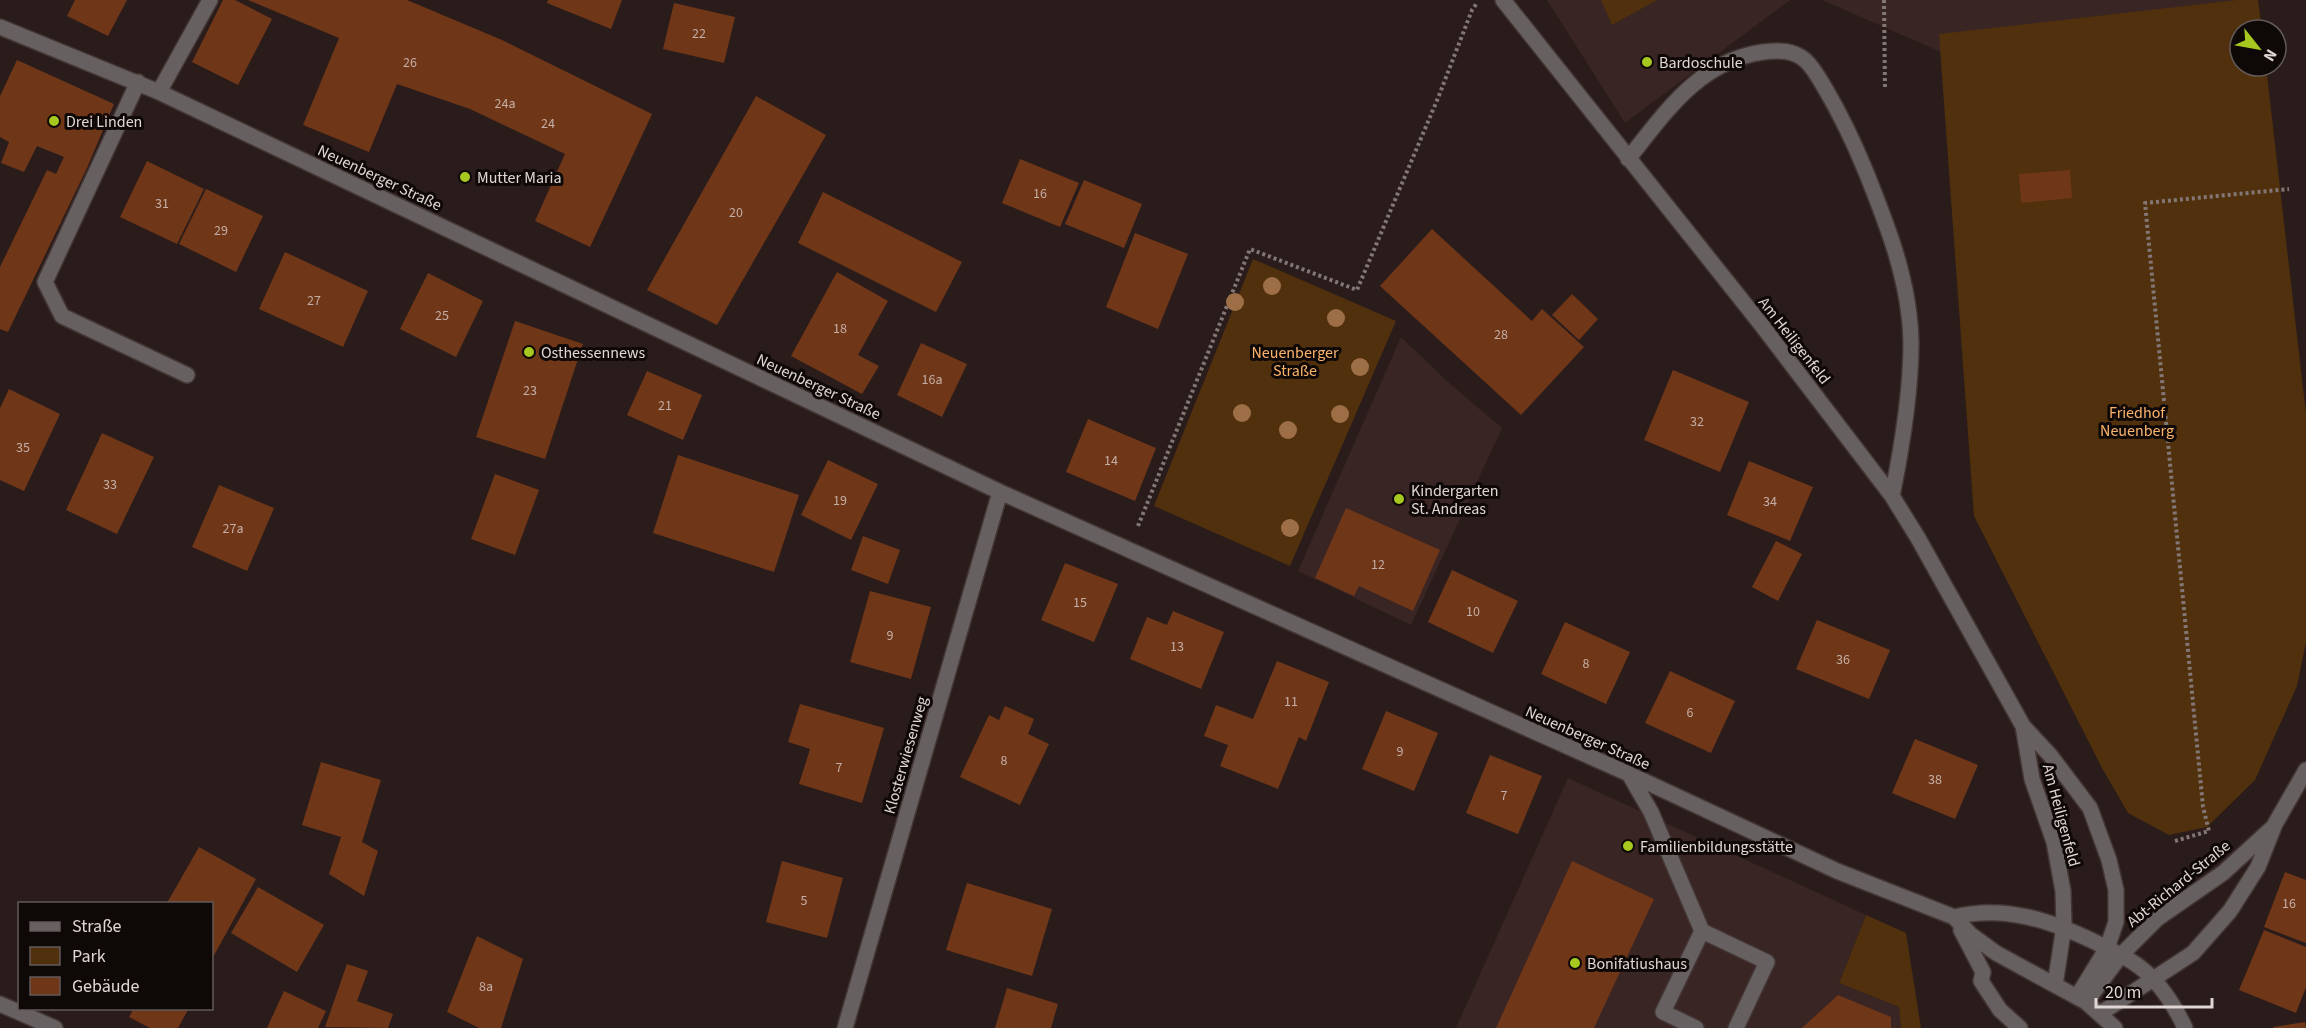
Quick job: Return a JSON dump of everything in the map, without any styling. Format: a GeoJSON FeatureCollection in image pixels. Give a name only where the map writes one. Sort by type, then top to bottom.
{"type":"FeatureCollection","features":[{"type":"Feature","properties":{"kind":"street"},"geometry":{"type":"LineString","coordinates":[[159,92],[210,0]]}},
{"type":"Feature","properties":{"kind":"street","name":"Am Heiligenfeld"},"geometry":{"type":"LineString","coordinates":[[1503,0],[1760,323],[1892,496],[1918,538],[2023,726],[2050,755],[2090,808],[2109,860],[2116,890],[2116,922],[2114,952],[2082,999]]}},
{"type":"Feature","properties":{"kind":"street","name":"Neuenberger Straße"},"geometry":{"type":"LineString","coordinates":[[0,27],[138,82],[1000,492],[1629,774],[1837,871],[1954,917],[1970,934],[1996,953],[2082,999],[2101,1013],[2115,1028]]}},
{"type":"Feature","properties":{"kind":"street"},"geometry":{"type":"LineString","coordinates":[[1628,159],[1676,100],[1707,72],[1750,54],[1767,51],[1792,51],[1807,62],[1848,128],[1894,242],[1907,297],[1911,343],[1903,441],[1892,496]]}},
{"type":"Feature","properties":{"kind":"street"},"geometry":{"type":"LineString","coordinates":[[138,82],[45,282],[62,316],[187,375]]}},
{"type":"Feature","properties":{"kind":"street","name":"Klosterwiesenweg"},"geometry":{"type":"LineString","coordinates":[[845,1028],[1000,492]]}},
{"type":"Feature","properties":{"kind":"street","name":"Am Heiligenfeld"},"geometry":{"type":"LineString","coordinates":[[2023,726],[2032,779],[2054,842],[2063,891],[2064,926],[2055,985]]}},
{"type":"Feature","properties":{"kind":"street","name":"Abt-Richard-Straße"},"geometry":{"type":"LineString","coordinates":[[2101,1013],[2193,953],[2230,910],[2258,867],[2275,824],[2306,770]]}},
{"type":"Feature","properties":{"kind":"street"},"geometry":{"type":"LineString","coordinates":[[1629,774],[1651,812],[1702,931],[1767,962],[1736,1028]]}},
{"type":"Feature","properties":{"kind":"street","name":"Abt-Richard-Straße"},"geometry":{"type":"LineString","coordinates":[[2114,952],[2223,873],[2275,824]]}},
{"type":"Feature","properties":{"kind":"street"},"geometry":{"type":"LineString","coordinates":[[2019,1028],[2000,1010],[1981,981],[1983,972],[1954,917],[1982,912],[2013,914],[2064,926],[2133,962],[2153,979],[2185,1028]]}},
{"type":"Feature","properties":{"kind":"street"},"geometry":{"type":"LineString","coordinates":[[1696,1028],[1663,1012],[1702,931]]}},
{"type":"Feature","properties":{"kind":"street"},"geometry":{"type":"LineString","coordinates":[[0,1004],[55,1028]]}},
{"type":"Feature","properties":{"kind":"path"},"geometry":{"type":"LineString","coordinates":[[1128,550],[1250,249],[1357,290],[1438,98],[1472,10],[1479,0]]}},
{"type":"Feature","properties":{"kind":"path"},"geometry":{"type":"LineString","coordinates":[[1884,0],[1885,89]]}},
{"type":"Feature","properties":{"kind":"path"},"geometry":{"type":"LineString","coordinates":[[2175,841],[2209,831],[2203,807],[2145,203],[2289,189]]}},
{"type":"Feature","properties":{"kind":"shaded area","name":"Bardoschule"},"geometry":{"type":"Polygon","coordinates":[[[1547,0],[1790,0],[1625,123],[1547,0]]]}},
{"type":"Feature","properties":{"kind":"shaded area"},"geometry":{"type":"Polygon","coordinates":[[[1822,0],[2244,0],[1941,52],[1822,0]]]}},
{"type":"Feature","properties":{"kind":"shaded area","name":"Kindergarten St. Andreas"},"geometry":{"type":"Polygon","coordinates":[[[1401,337],[1448,382],[1502,428],[1411,625],[1298,571],[1401,337]]]}},
{"type":"Feature","properties":{"kind":"shaded area","name":"Familienbildungsstätte"},"geometry":{"type":"Polygon","coordinates":[[[1568,778],[1866,915],[1839,983],[1899,1007],[1901,1028],[1456,1028],[1568,778]]]}},
{"type":"Feature","properties":{"kind":"green space"},"geometry":{"type":"Polygon","coordinates":[[[1601,0],[1657,0],[1612,25],[1601,0]]]}},
{"type":"Feature","properties":{"kind":"green space","name":"Friedhof Neuenberg"},"geometry":{"type":"Polygon","coordinates":[[[2237,0],[2258,0],[2260,18],[2228,18],[2228,78],[2267,78],[2306,414],[2306,642],[2297,686],[2255,780],[2207,827],[2169,835],[2128,813],[2102,768],[1974,516],[1939,34],[2237,0]]]}},
{"type":"Feature","properties":{"kind":"green space","name":"Neuenberger Straße"},"geometry":{"type":"Polygon","coordinates":[[[1253,259],[1396,321],[1290,566],[1154,506],[1253,259]]]}},
{"type":"Feature","properties":{"kind":"green space"},"geometry":{"type":"Polygon","coordinates":[[[1866,915],[1906,933],[1921,1028],[1901,1028],[1899,1007],[1839,983],[1866,915]]]}},
{"type":"Feature","properties":{"kind":"building"},"geometry":{"type":"Polygon","coordinates":[[[75,0],[127,0],[108,36],[67,16],[75,0]]]}},
{"type":"Feature","properties":{"kind":"building"},"geometry":{"type":"Polygon","coordinates":[[[223,0],[235,0],[272,19],[238,85],[192,62],[223,0]]]}},
{"type":"Feature","properties":{"kind":"building"},"geometry":{"type":"Polygon","coordinates":[[[248,0],[407,0],[502,40],[652,114],[590,247],[535,221],[565,154],[470,109],[397,84],[369,152],[303,125],[339,38],[248,0]]]}},
{"type":"Feature","properties":{"kind":"building"},"geometry":{"type":"Polygon","coordinates":[[[548,0],[622,0],[611,29],[547,3],[548,0]]]}},
{"type":"Feature","properties":{"kind":"building"},"geometry":{"type":"Polygon","coordinates":[[[674,3],[735,17],[724,63],[663,49],[674,3]]]}},
{"type":"Feature","properties":{"kind":"building"},"geometry":{"type":"Polygon","coordinates":[[[17,60],[114,104],[87,168],[8,332],[0,329],[0,267],[47,170],[56,174],[64,157],[37,146],[24,172],[1,163],[9,142],[0,137],[0,96],[17,60]]]}},
{"type":"Feature","properties":{"kind":"building"},"geometry":{"type":"Polygon","coordinates":[[[756,96],[826,135],[717,325],[647,290],[756,96]]]}},
{"type":"Feature","properties":{"kind":"building"},"geometry":{"type":"Polygon","coordinates":[[[1020,159],[1079,183],[1060,227],[1002,203],[1020,159]]]}},
{"type":"Feature","properties":{"kind":"building"},"geometry":{"type":"Polygon","coordinates":[[[147,161],[204,189],[177,244],[120,217],[147,161]]]}},
{"type":"Feature","properties":{"kind":"building"},"geometry":{"type":"Polygon","coordinates":[[[2070,170],[2072,198],[2021,203],[2019,174],[2070,170]]]}},
{"type":"Feature","properties":{"kind":"building"},"geometry":{"type":"Polygon","coordinates":[[[1084,180],[1142,204],[1124,248],[1065,224],[1084,180]]]}},
{"type":"Feature","properties":{"kind":"building"},"geometry":{"type":"Polygon","coordinates":[[[206,189],[263,216],[236,272],[179,244],[206,189]]]}},
{"type":"Feature","properties":{"kind":"building"},"geometry":{"type":"Polygon","coordinates":[[[823,192],[962,262],[936,312],[798,243],[823,192]]]}},
{"type":"Feature","properties":{"kind":"building"},"geometry":{"type":"Polygon","coordinates":[[[1432,229],[1532,321],[1542,309],[1584,347],[1521,415],[1380,286],[1432,229]]]}},
{"type":"Feature","properties":{"kind":"building"},"geometry":{"type":"Polygon","coordinates":[[[1135,233],[1188,254],[1158,329],[1106,307],[1135,233]]]}},
{"type":"Feature","properties":{"kind":"building"},"geometry":{"type":"Polygon","coordinates":[[[285,252],[368,291],[343,347],[259,309],[285,252]]]}},
{"type":"Feature","properties":{"kind":"building"},"geometry":{"type":"Polygon","coordinates":[[[837,272],[888,301],[858,355],[879,366],[862,394],[791,356],[837,272]]]}},
{"type":"Feature","properties":{"kind":"building"},"geometry":{"type":"Polygon","coordinates":[[[428,273],[483,301],[456,357],[400,329],[428,273]]]}},
{"type":"Feature","properties":{"kind":"building"},"geometry":{"type":"Polygon","coordinates":[[[1572,294],[1598,319],[1579,340],[1552,315],[1572,294]]]}},
{"type":"Feature","properties":{"kind":"building"},"geometry":{"type":"Polygon","coordinates":[[[515,321],[583,344],[545,459],[476,437],[515,321]]]}},
{"type":"Feature","properties":{"kind":"building"},"geometry":{"type":"Polygon","coordinates":[[[921,343],[967,364],[942,417],[897,395],[921,343]]]}},
{"type":"Feature","properties":{"kind":"building"},"geometry":{"type":"Polygon","coordinates":[[[1673,370],[1749,402],[1720,472],[1644,440],[1673,370]]]}},
{"type":"Feature","properties":{"kind":"building"},"geometry":{"type":"Polygon","coordinates":[[[647,371],[702,395],[683,440],[627,415],[647,371]]]}},
{"type":"Feature","properties":{"kind":"building"},"geometry":{"type":"Polygon","coordinates":[[[9,389],[60,414],[24,491],[0,480],[0,408],[9,389]]]}},
{"type":"Feature","properties":{"kind":"building"},"geometry":{"type":"Polygon","coordinates":[[[1088,419],[1156,448],[1135,501],[1066,472],[1088,419]]]}},
{"type":"Feature","properties":{"kind":"building"},"geometry":{"type":"Polygon","coordinates":[[[102,433],[154,457],[117,534],[66,510],[102,433]]]}},
{"type":"Feature","properties":{"kind":"building"},"geometry":{"type":"Polygon","coordinates":[[[678,455],[799,495],[774,572],[653,533],[678,455]]]}},
{"type":"Feature","properties":{"kind":"building"},"geometry":{"type":"Polygon","coordinates":[[[828,460],[878,484],[851,540],[801,515],[828,460]]]}},
{"type":"Feature","properties":{"kind":"building"},"geometry":{"type":"Polygon","coordinates":[[[1749,461],[1813,487],[1790,541],[1727,515],[1749,461]]]}},
{"type":"Feature","properties":{"kind":"building"},"geometry":{"type":"Polygon","coordinates":[[[495,474],[539,490],[515,555],[471,539],[495,474]]]}},
{"type":"Feature","properties":{"kind":"building"},"geometry":{"type":"Polygon","coordinates":[[[219,485],[274,508],[247,571],[192,547],[219,485]]]}},
{"type":"Feature","properties":{"kind":"building"},"geometry":{"type":"Polygon","coordinates":[[[1346,508],[1440,550],[1413,611],[1359,586],[1354,596],[1315,578],[1346,508]]]}},
{"type":"Feature","properties":{"kind":"building"},"geometry":{"type":"Polygon","coordinates":[[[863,536],[900,550],[888,584],[851,570],[863,536]]]}},
{"type":"Feature","properties":{"kind":"building"},"geometry":{"type":"Polygon","coordinates":[[[1776,541],[1802,554],[1778,601],[1752,587],[1776,541]]]}},
{"type":"Feature","properties":{"kind":"building"},"geometry":{"type":"Polygon","coordinates":[[[1065,563],[1118,584],[1094,642],[1041,620],[1065,563]]]}},
{"type":"Feature","properties":{"kind":"building"},"geometry":{"type":"Polygon","coordinates":[[[1452,570],[1518,601],[1493,653],[1428,622],[1452,570]]]}},
{"type":"Feature","properties":{"kind":"building"},"geometry":{"type":"Polygon","coordinates":[[[870,591],[931,607],[911,679],[850,662],[870,591]]]}},
{"type":"Feature","properties":{"kind":"building"},"geometry":{"type":"Polygon","coordinates":[[[1173,611],[1224,632],[1201,689],[1130,659],[1147,617],[1167,625],[1173,611]]]}},
{"type":"Feature","properties":{"kind":"building"},"geometry":{"type":"Polygon","coordinates":[[[1817,620],[1890,650],[1869,699],[1796,669],[1817,620]]]}},
{"type":"Feature","properties":{"kind":"building"},"geometry":{"type":"Polygon","coordinates":[[[1565,622],[1630,652],[1606,704],[1541,674],[1565,622]]]}},
{"type":"Feature","properties":{"kind":"building"},"geometry":{"type":"Polygon","coordinates":[[[1277,661],[1329,682],[1306,741],[1299,737],[1278,789],[1220,766],[1228,745],[1204,736],[1216,705],[1253,719],[1277,661]]]}},
{"type":"Feature","properties":{"kind":"building"},"geometry":{"type":"Polygon","coordinates":[[[1670,671],[1735,701],[1711,753],[1645,723],[1670,671]]]}},
{"type":"Feature","properties":{"kind":"building"},"geometry":{"type":"Polygon","coordinates":[[[800,704],[884,728],[862,803],[799,784],[810,749],[788,742],[800,704]]]}},
{"type":"Feature","properties":{"kind":"building"},"geometry":{"type":"Polygon","coordinates":[[[1005,706],[1034,719],[1028,734],[1049,744],[1020,805],[960,777],[989,715],[999,720],[1005,706]]]}},
{"type":"Feature","properties":{"kind":"building"},"geometry":{"type":"Polygon","coordinates":[[[1386,711],[1438,733],[1414,791],[1362,769],[1386,711]]]}},
{"type":"Feature","properties":{"kind":"building"},"geometry":{"type":"Polygon","coordinates":[[[1915,739],[1978,765],[1955,819],[1892,793],[1915,739]]]}},
{"type":"Feature","properties":{"kind":"building"},"geometry":{"type":"Polygon","coordinates":[[[1490,755],[1542,776],[1518,834],[1466,813],[1490,755]]]}},
{"type":"Feature","properties":{"kind":"building"},"geometry":{"type":"Polygon","coordinates":[[[321,762],[381,780],[362,842],[378,851],[364,896],[329,874],[341,837],[302,825],[321,762]]]}},
{"type":"Feature","properties":{"kind":"building"},"geometry":{"type":"Polygon","coordinates":[[[199,847],[256,879],[213,957],[213,902],[168,902],[199,847]]]}},
{"type":"Feature","properties":{"kind":"building"},"geometry":{"type":"Polygon","coordinates":[[[782,861],[843,878],[827,938],[766,922],[782,861]]]}},
{"type":"Feature","properties":{"kind":"building","name":"Bonifatiushaus"},"geometry":{"type":"Polygon","coordinates":[[[1572,861],[1654,899],[1594,1028],[1496,1028],[1572,861]]]}},
{"type":"Feature","properties":{"kind":"building"},"geometry":{"type":"Polygon","coordinates":[[[2285,872],[2306,880],[2306,943],[2264,927],[2285,872]]]}},
{"type":"Feature","properties":{"kind":"building"},"geometry":{"type":"Polygon","coordinates":[[[967,883],[1052,909],[1032,976],[946,950],[967,883]]]}},
{"type":"Feature","properties":{"kind":"building"},"geometry":{"type":"Polygon","coordinates":[[[258,887],[324,925],[297,972],[231,933],[258,887]]]}},
{"type":"Feature","properties":{"kind":"building"},"geometry":{"type":"Polygon","coordinates":[[[2264,930],[2306,947],[2306,987],[2296,1013],[2239,990],[2264,930]]]}},
{"type":"Feature","properties":{"kind":"building"},"geometry":{"type":"Polygon","coordinates":[[[477,936],[523,959],[501,1028],[479,1028],[447,1012],[477,936]]]}},
{"type":"Feature","properties":{"kind":"building"},"geometry":{"type":"Polygon","coordinates":[[[347,964],[368,971],[357,1001],[393,1014],[388,1028],[325,1027],[347,964]]]}},
{"type":"Feature","properties":{"kind":"building"},"geometry":{"type":"Polygon","coordinates":[[[1007,988],[1058,1004],[1051,1028],[995,1028],[1007,988]]]}},
{"type":"Feature","properties":{"kind":"building"},"geometry":{"type":"Polygon","coordinates":[[[284,991],[326,1011],[318,1028],[267,1028],[284,991]]]}},
{"type":"Feature","properties":{"kind":"building"},"geometry":{"type":"Polygon","coordinates":[[[1838,995],[1891,1017],[1891,1028],[1802,1028],[1838,995]]]}},
{"type":"Feature","properties":{"kind":"building"},"geometry":{"type":"Polygon","coordinates":[[[133,1010],[188,1010],[178,1028],[150,1028],[129,1017],[133,1010]]]}},
{"type":"Feature","properties":{"kind":"building"},"geometry":{"type":"Polygon","coordinates":[[[2305,1022],[2306,1028],[2273,1028],[2273,1027],[2305,1022]]]}},
{"type":"Feature","properties":{"kind":"place","name":"Bardoschule"},"geometry":{"type":"Point","coordinates":[1647,62]}},
{"type":"Feature","properties":{"kind":"place","name":"Drei Linden"},"geometry":{"type":"Point","coordinates":[54,121]}},
{"type":"Feature","properties":{"kind":"place","name":"Mutter Maria"},"geometry":{"type":"Point","coordinates":[465,177]}},
{"type":"Feature","properties":{"kind":"place","name":"Osthessennews"},"geometry":{"type":"Point","coordinates":[529,352]}},
{"type":"Feature","properties":{"kind":"place","name":"Kindergarten St. Andreas"},"geometry":{"type":"Point","coordinates":[1399,499]}},
{"type":"Feature","properties":{"kind":"place","name":"Familienbildungsstätte"},"geometry":{"type":"Point","coordinates":[1628,846]}},
{"type":"Feature","properties":{"kind":"place","name":"Bonifatiushaus"},"geometry":{"type":"Point","coordinates":[1575,963]}}]}
